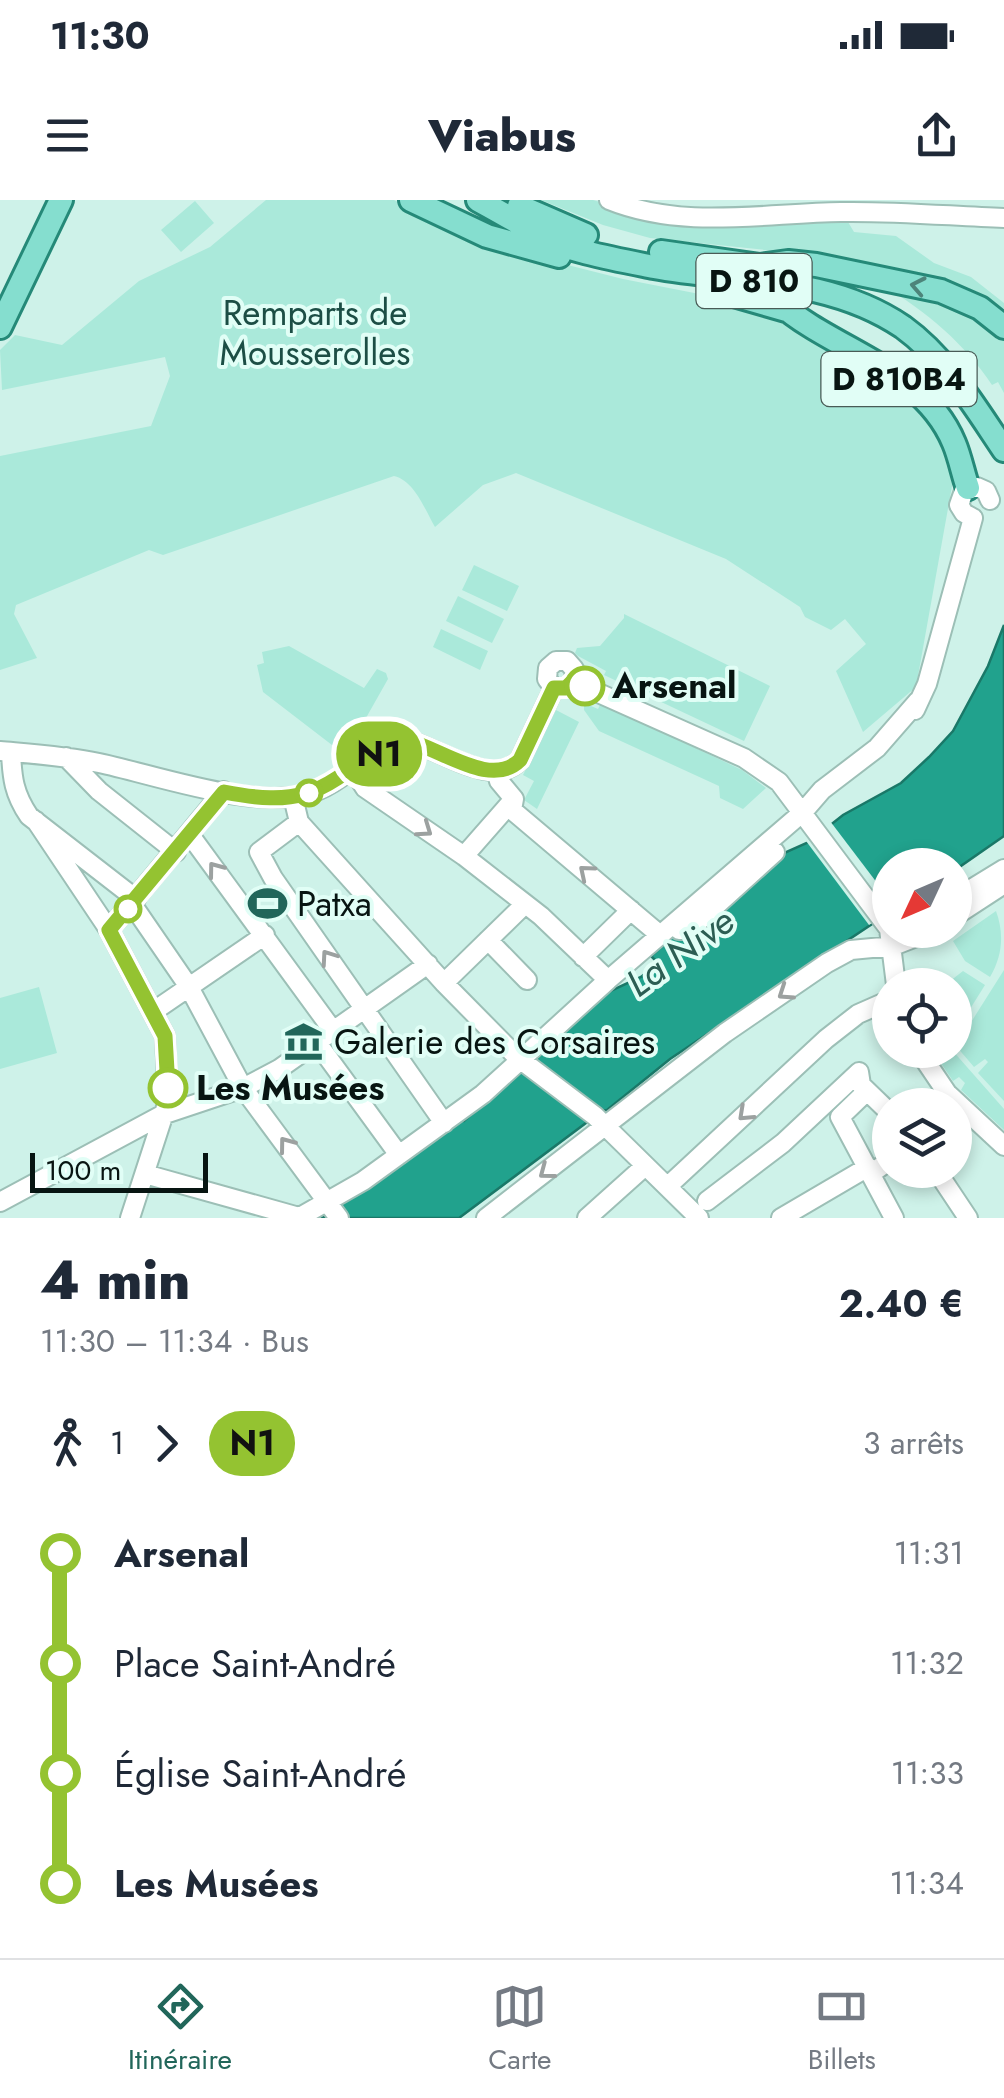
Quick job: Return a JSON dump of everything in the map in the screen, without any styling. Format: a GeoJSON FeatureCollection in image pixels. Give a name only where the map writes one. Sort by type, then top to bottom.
{"type":"FeatureCollection","features":[{"type":"Feature","properties":{"kind":"main road"},"geometry":{"type":"LineString","coordinates":[[0,328],[60,200]]}},
{"type":"Feature","properties":{"kind":"main road"},"geometry":{"type":"LineString","coordinates":[[411,200],[477,230],[593,266],[710,288],[786,310]]}},
{"type":"Feature","properties":{"kind":"main road","name":"D 810"},"geometry":{"type":"LineString","coordinates":[[478,200],[537,234],[622,260],[847,298],[906,330],[998,424]]}},
{"type":"Feature","properties":{"kind":"main road","name":"D 810"},"geometry":{"type":"LineString","coordinates":[[507,200],[574,231],[620,245],[838,282],[903,310],[955,358],[998,424],[1004,450]]}},
{"type":"Feature","properties":{"kind":"main road"},"geometry":{"type":"LineString","coordinates":[[477,230],[537,234]]}},
{"type":"Feature","properties":{"kind":"main road"},"geometry":{"type":"LineString","coordinates":[[760,266],[788,262],[816,265],[941,291],[980,308],[1004,327]]}},
{"type":"Feature","properties":{"kind":"main road","name":"D 810B4"},"geometry":{"type":"LineString","coordinates":[[722,278],[731,286],[779,303],[893,374],[919,396],[954,441],[968,488]]}},
{"type":"Feature","properties":{"kind":"street"},"geometry":{"type":"LineString","coordinates":[[609,200],[684,217],[768,218],[840,212],[1004,218]]}},
{"type":"Feature","properties":{"kind":"street"},"geometry":{"type":"LineString","coordinates":[[968,488],[982,489],[997,498],[986,513],[973,518],[964,514],[960,505],[961,495],[968,488]]}},
{"type":"Feature","properties":{"kind":"street"},"geometry":{"type":"LineString","coordinates":[[145,1174],[298,1218],[333,1210],[526,1062],[608,980],[804,812],[828,800],[892,750],[912,720],[933,666],[973,518]]}},
{"type":"Feature","properties":{"kind":"street"},"geometry":{"type":"LineString","coordinates":[[554,688],[546,674],[556,661],[571,664],[575,679],[594,691],[764,769],[804,812],[872,905]]}},
{"type":"Feature","properties":{"kind":"street"},"geometry":{"type":"LineString","coordinates":[[554,688],[566,688],[575,679]]}},
{"type":"Feature","properties":{"kind":"street"},"geometry":{"type":"LineString","coordinates":[[130,1218],[168,1101],[165,1036],[109,930],[17,799],[6,752],[66,756],[224,792],[264,798],[293,797],[328,786],[352,768],[374,750],[371,737],[377,730],[391,730],[397,738],[423,744],[477,769],[498,773],[512,769],[554,688]]}},
{"type":"Feature","properties":{"kind":"street"},"geometry":{"type":"LineString","coordinates":[[66,756],[98,790],[176,852]]}},
{"type":"Feature","properties":{"kind":"street"},"geometry":{"type":"LineString","coordinates":[[352,768],[365,788],[464,856],[608,980]]}},
{"type":"Feature","properties":{"kind":"street"},"geometry":{"type":"LineString","coordinates":[[498,773],[514,799],[512,810],[630,910],[667,929],[689,930],[786,842]]}},
{"type":"Feature","properties":{"kind":"street"},"geometry":{"type":"LineString","coordinates":[[109,930],[224,792]]}},
{"type":"Feature","properties":{"kind":"street"},"geometry":{"type":"LineString","coordinates":[[293,797],[300,822],[444,983],[526,1062],[600,1120],[694,1211],[783,1143],[859,1072],[872,1097]]}},
{"type":"Feature","properties":{"kind":"street"},"geometry":{"type":"LineString","coordinates":[[464,856],[514,799]]}},
{"type":"Feature","properties":{"kind":"street"},"geometry":{"type":"LineString","coordinates":[[36,821],[134,902],[189,987],[243,1088],[333,1210]]}},
{"type":"Feature","properties":{"kind":"street"},"geometry":{"type":"LineString","coordinates":[[300,822],[259,852],[273,878],[444,1123]]}},
{"type":"Feature","properties":{"kind":"street"},"geometry":{"type":"LineString","coordinates":[[190,835],[334,1032]]}},
{"type":"Feature","properties":{"kind":"street"},"geometry":{"type":"LineString","coordinates":[[972,888],[1004,869]]}},
{"type":"Feature","properties":{"kind":"street"},"geometry":{"type":"LineString","coordinates":[[972,905],[1004,884]]}},
{"type":"Feature","properties":{"kind":"street"},"geometry":{"type":"LineString","coordinates":[[444,983],[524,904]]}},
{"type":"Feature","properties":{"kind":"street"},"geometry":{"type":"LineString","coordinates":[[583,957],[630,910]]}},
{"type":"Feature","properties":{"kind":"street"},"geometry":{"type":"LineString","coordinates":[[154,1011],[265,936]]}},
{"type":"Feature","properties":{"kind":"street"},"geometry":{"type":"LineString","coordinates":[[488,940],[527,980]]}},
{"type":"Feature","properties":{"kind":"street"},"geometry":{"type":"LineString","coordinates":[[486,1218],[600,1120],[843,954],[872,947]]}},
{"type":"Feature","properties":{"kind":"street"},"geometry":{"type":"LineString","coordinates":[[0,1202],[162,1115],[243,1088],[318,1044],[428,964]]}},
{"type":"Feature","properties":{"kind":"street"},"geometry":{"type":"LineString","coordinates":[[668,1186],[858,1014],[872,1008]]}},
{"type":"Feature","properties":{"kind":"street"},"geometry":{"type":"LineString","coordinates":[[858,1014],[859,1033]]}},
{"type":"Feature","properties":{"kind":"street"},"geometry":{"type":"LineString","coordinates":[[318,1044],[400,1155]]}},
{"type":"Feature","properties":{"kind":"street"},"geometry":{"type":"LineString","coordinates":[[930,1068],[947,1093],[1004,1146]]}},
{"type":"Feature","properties":{"kind":"street"},"geometry":{"type":"LineString","coordinates":[[866,1092],[840,1117],[894,1218]]}},
{"type":"Feature","properties":{"kind":"street"},"geometry":{"type":"LineString","coordinates":[[587,1218],[644,1166]]}},
{"type":"Feature","properties":{"kind":"street"},"geometry":{"type":"LineString","coordinates":[[781,1218],[870,1170]]}},
{"type":"Feature","properties":{"kind":"street"},"geometry":{"type":"LineString","coordinates":[[948,1188],[967,1216]]}},
{"type":"Feature","properties":{"kind":"green space","name":"Remparts de Mousserolles"},"geometry":{"type":"Polygon","coordinates":[[[266,200],[394,200],[427,218],[540,258],[735,301],[789,321],[890,384],[923,413],[941,439],[954,475],[916,687],[863,732],[836,671],[866,644],[845,619],[831,630],[805,617],[800,607],[726,559],[516,473],[483,485],[435,527],[414,490],[394,476],[163,555],[149,550],[16,605],[14,614],[37,658],[0,670],[0,456],[151,426],[170,376],[165,357],[2,390],[0,350],[15,335],[62,345],[139,281],[210,247],[266,200]]]}},
{"type":"Feature","properties":{"kind":"green space"},"geometry":{"type":"Polygon","coordinates":[[[541,200],[593,200],[654,218],[735,228],[845,217],[854,232],[896,236],[934,263],[971,277],[1004,303],[1004,308],[999,314],[775,251],[650,238],[603,225],[541,200]]]}},
{"type":"Feature","properties":{"kind":"green space"},"geometry":{"type":"Polygon","coordinates":[[[195,201],[214,223],[181,252],[161,230],[195,201]]]}},
{"type":"Feature","properties":{"kind":"green space"},"geometry":{"type":"Polygon","coordinates":[[[883,286],[919,291],[996,328],[1004,339],[1004,393],[998,382],[992,385],[944,330],[883,286]]]}},
{"type":"Feature","properties":{"kind":"green space"},"geometry":{"type":"Polygon","coordinates":[[[474,565],[519,586],[507,611],[462,590],[474,565]]]}},
{"type":"Feature","properties":{"kind":"green space"},"geometry":{"type":"Polygon","coordinates":[[[458,596],[504,619],[492,643],[446,621],[458,596]]]}},
{"type":"Feature","properties":{"kind":"green space"},"geometry":{"type":"Polygon","coordinates":[[[624,614],[770,686],[744,741],[604,675],[606,671],[575,653],[577,648],[600,646],[624,614]]]}},
{"type":"Feature","properties":{"kind":"green space"},"geometry":{"type":"Polygon","coordinates":[[[441,629],[488,651],[480,670],[433,647],[441,629]]]}},
{"type":"Feature","properties":{"kind":"green space"},"geometry":{"type":"Polygon","coordinates":[[[289,646],[364,688],[377,669],[386,673],[388,679],[345,755],[263,692],[257,665],[264,663],[262,652],[289,646]]]}},
{"type":"Feature","properties":{"kind":"green space"},"geometry":{"type":"Polygon","coordinates":[[[584,703],[598,709],[601,703],[742,770],[766,788],[743,809],[720,798],[719,786],[599,731],[584,710],[584,703]]]}},
{"type":"Feature","properties":{"kind":"green space"},"geometry":{"type":"Polygon","coordinates":[[[556,710],[579,722],[537,809],[524,800],[534,781],[523,775],[556,710]]]}},
{"type":"Feature","properties":{"kind":"green space"},"geometry":{"type":"Polygon","coordinates":[[[996,911],[1001,944],[990,977],[965,961],[957,948],[972,948],[972,928],[996,911]]]}},
{"type":"Feature","properties":{"kind":"green space"},"geometry":{"type":"Polygon","coordinates":[[[1004,970],[1004,1101],[978,1073],[988,1062],[985,1059],[972,1065],[972,1021],[1004,970]]]}},
{"type":"Feature","properties":{"kind":"green space"},"geometry":{"type":"Polygon","coordinates":[[[972,977],[985,985],[972,1006],[972,977]]]}},
{"type":"Feature","properties":{"kind":"green space"},"geometry":{"type":"Polygon","coordinates":[[[39,987],[57,1053],[0,1069],[0,998],[39,987]]]}},
{"type":"Feature","properties":{"kind":"green space"},"geometry":{"type":"Polygon","coordinates":[[[944,1068],[968,1068],[1004,1109],[1004,1130],[972,1100],[972,1088],[962,1088],[965,1083],[959,1077],[953,1081],[944,1068]]]}},
{"type":"Feature","properties":{"kind":"water","name":"La Nive"},"geometry":{"type":"Polygon","coordinates":[[[1004,625],[1004,836],[972,858],[972,848],[872,848],[872,924],[670,1059],[459,1218],[322,1218],[460,1118],[464,1121],[608,992],[641,977],[658,963],[651,956],[673,936],[687,938],[784,853],[809,842],[843,815],[901,783],[953,731],[988,666],[1004,625]]]}},
{"type":"Feature","properties":{"kind":"pier"},"geometry":{"type":"Polygon","coordinates":[[[830,821],[872,876],[872,923],[869,925],[806,841],[830,821]]]}},
{"type":"Feature","properties":{"kind":"bus line","name":"N1"},"geometry":{"type":"LineString","coordinates":[[168,1088],[165,1036],[109,930],[224,792],[264,798],[310,793],[342,777],[374,750],[382,755],[391,753],[397,738],[423,744],[477,769],[498,773],[512,769],[554,688],[566,688],[575,679],[585,686]]}},
{"type":"Feature","properties":{"kind":"place","name":"Arsenal"},"geometry":{"type":"Point","coordinates":[585,686]}},
{"type":"Feature","properties":{"kind":"place","name":"Patxa"},"geometry":{"type":"Point","coordinates":[267,904]}},
{"type":"Feature","properties":{"kind":"place","name":"Galerie des Corsaires"},"geometry":{"type":"Point","coordinates":[304,1042]}},
{"type":"Feature","properties":{"kind":"place","name":"Les Musées"},"geometry":{"type":"Point","coordinates":[168,1088]}}]}
